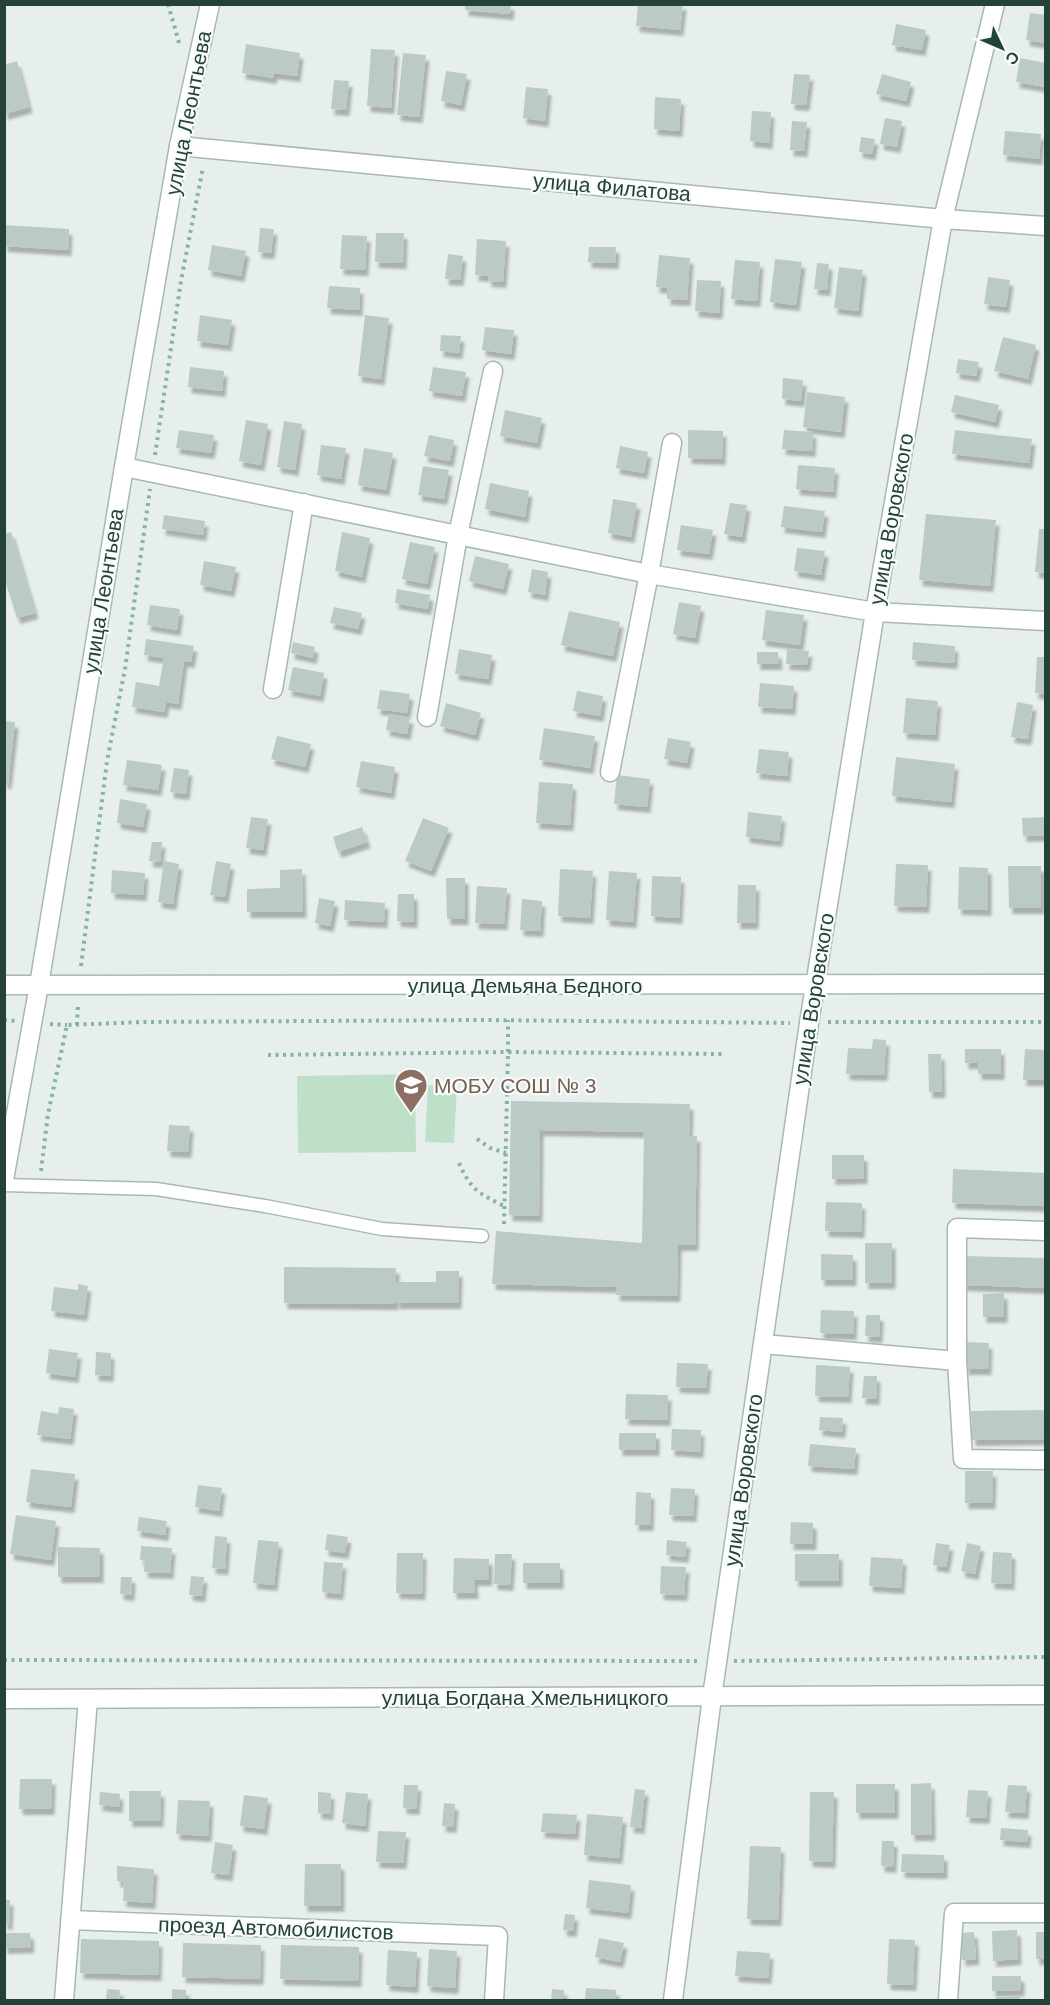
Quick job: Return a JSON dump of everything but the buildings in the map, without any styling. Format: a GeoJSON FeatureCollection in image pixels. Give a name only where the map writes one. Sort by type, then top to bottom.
{"type":"FeatureCollection","features":[{"type":"Feature","properties":{"kind":"street","name":"улица Леонтьева"},"geometry":{"type":"LineString","coordinates":[[4,1180],[39,985],[179,146],[210,4]]}},
{"type":"Feature","properties":{"kind":"street","name":"улица Воровского"},"geometry":{"type":"LineString","coordinates":[[673,2001],[712,1696],[809,1023],[874,612],[943,219],[995,4]]}},
{"type":"Feature","properties":{"kind":"street","name":"улица Филатова"},"geometry":{"type":"LineString","coordinates":[[179,146],[943,219],[1046,226]]}},
{"type":"Feature","properties":{"kind":"street"},"geometry":{"type":"LineString","coordinates":[[427,717],[458,536],[493,371]]}},
{"type":"Feature","properties":{"kind":"street"},"geometry":{"type":"LineString","coordinates":[[610,772],[650,574],[672,443]]}},
{"type":"Feature","properties":{"kind":"street"},"geometry":{"type":"LineString","coordinates":[[124,466],[650,574],[874,612],[1046,621]]}},
{"type":"Feature","properties":{"kind":"street"},"geometry":{"type":"LineString","coordinates":[[273,689],[304,503]]}},
{"type":"Feature","properties":{"kind":"street","name":"улица Демьяна Бедного"},"geometry":{"type":"LineString","coordinates":[[4,985],[1046,984]]}},
{"type":"Feature","properties":{"kind":"street"},"geometry":{"type":"LineString","coordinates":[[1046,1231],[957,1228],[957,1362],[963,1459],[1046,1460]]}},
{"type":"Feature","properties":{"kind":"street"},"geometry":{"type":"LineString","coordinates":[[763,1344],[957,1362]]}},
{"type":"Feature","properties":{"kind":"street","name":"улица Богдана Хмельницкого"},"geometry":{"type":"LineString","coordinates":[[4,1699],[1046,1695]]}},
{"type":"Feature","properties":{"kind":"street"},"geometry":{"type":"LineString","coordinates":[[64,2001],[88,1698]]}},
{"type":"Feature","properties":{"kind":"street"},"geometry":{"type":"LineString","coordinates":[[948,2001],[954,1913],[1046,1913]]}},
{"type":"Feature","properties":{"kind":"street","name":"проезд Автомобилистов"},"geometry":{"type":"LineString","coordinates":[[70,1920],[498,1936],[494,2001]]}},
{"type":"Feature","properties":{"kind":"lane"},"geometry":{"type":"LineString","coordinates":[[4,1185],[156,1190],[265,1206],[382,1229],[482,1236]]}},
{"type":"Feature","properties":{"kind":"path"},"geometry":{"type":"LineString","coordinates":[[77,1025],[78,985],[107,761],[125,669],[181,281],[206,148]]}},
{"type":"Feature","properties":{"kind":"path"},"geometry":{"type":"LineString","coordinates":[[504,1224],[508,1020]]}},
{"type":"Feature","properties":{"kind":"path"},"geometry":{"type":"LineString","coordinates":[[39,1187],[48,1114],[67,1025],[144,1022],[508,1020],[809,1023],[845,1021],[1046,1022]]}},
{"type":"Feature","properties":{"kind":"path"},"geometry":{"type":"LineString","coordinates":[[268,1055],[508,1052],[722,1054]]}},
{"type":"Feature","properties":{"kind":"path"},"geometry":{"type":"LineString","coordinates":[[477,1139],[490,1148],[506,1153]]}},
{"type":"Feature","properties":{"kind":"path"},"geometry":{"type":"LineString","coordinates":[[459,1163],[467,1182],[481,1194],[504,1206]]}},
{"type":"Feature","properties":{"kind":"path"},"geometry":{"type":"LineString","coordinates":[[4,1660],[717,1661],[1046,1657]]}},
{"type":"Feature","properties":{"kind":"green space"},"geometry":{"type":"Polygon","coordinates":[[[415,1074],[416,1152],[298,1153],[297,1076],[415,1074]]]}},
{"type":"Feature","properties":{"kind":"green space"},"geometry":{"type":"Polygon","coordinates":[[[428,1085],[457,1086],[454,1143],[425,1142],[428,1085]]]}},
{"type":"Feature","properties":{"kind":"place","name":"МОБУ СОШ № 3"},"geometry":{"type":"Point","coordinates":[411,1114]}}]}
